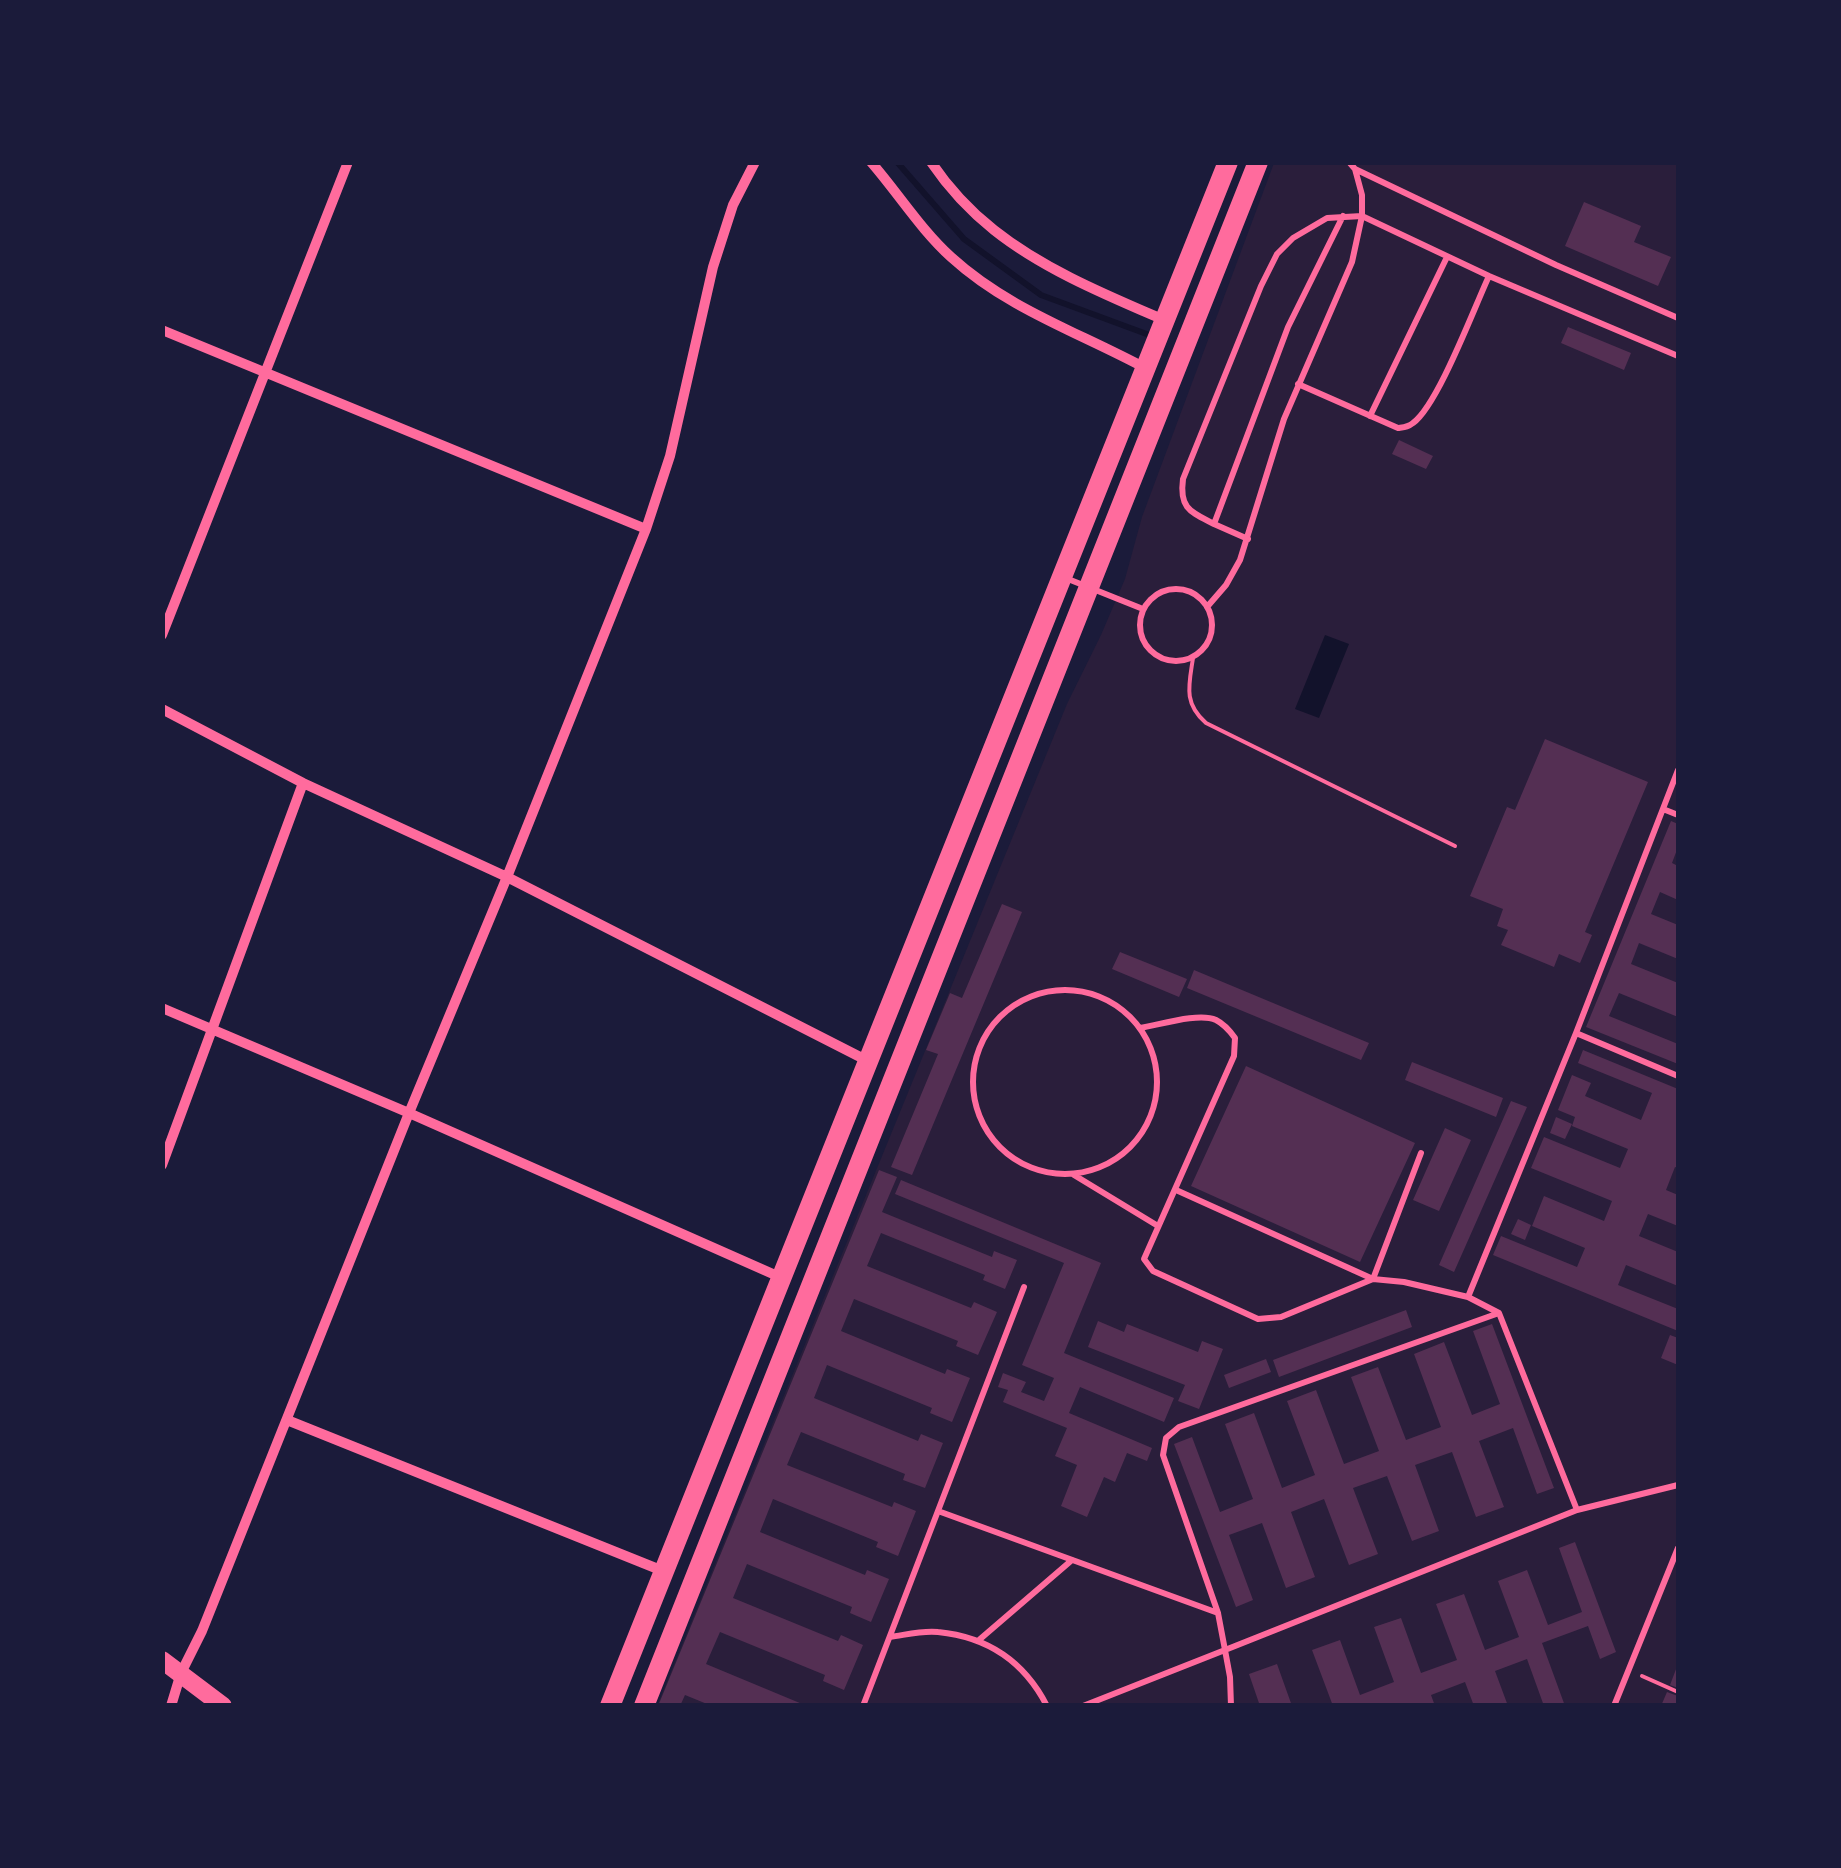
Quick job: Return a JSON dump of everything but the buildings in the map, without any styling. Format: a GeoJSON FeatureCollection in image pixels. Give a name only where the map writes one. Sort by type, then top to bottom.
{"type":"FeatureCollection","features":[{"type":"Feature","properties":{"kind":"main road"},"geometry":{"type":"LineString","coordinates":[[610,1706],[1228,162]]}},
{"type":"Feature","properties":{"kind":"main road"},"geometry":{"type":"LineString","coordinates":[[644,1706],[1258,162]]}},
{"type":"Feature","properties":{"kind":"main road"},"geometry":{"type":"LineString","coordinates":[[162,1660],[223,1706]]}},
{"type":"Feature","properties":{"kind":"street"},"geometry":{"type":"LineString","coordinates":[[162,634],[348,162]]}},
{"type":"Feature","properties":{"kind":"street"},"geometry":{"type":"LineString","coordinates":[[171,1706],[181,1673],[202,1631],[646,529],[670,456],[713,268],[733,205],[755,162]]}},
{"type":"Feature","properties":{"kind":"street"},"geometry":{"type":"LineString","coordinates":[[871,162],[947,254],[972,276],[1040,318],[1146,368]]}},
{"type":"Feature","properties":{"kind":"street"},"geometry":{"type":"LineString","coordinates":[[930,162],[993,230],[1043,262],[1165,320]]}},
{"type":"Feature","properties":{"kind":"street"},"geometry":{"type":"LineString","coordinates":[[162,330],[646,529]]}},
{"type":"Feature","properties":{"kind":"street"},"geometry":{"type":"LineString","coordinates":[[162,709],[303,783],[507,876],[869,1061]]}},
{"type":"Feature","properties":{"kind":"street"},"geometry":{"type":"LineString","coordinates":[[162,1166],[303,783]]}},
{"type":"Feature","properties":{"kind":"street"},"geometry":{"type":"LineString","coordinates":[[162,1008],[783,1278]]}},
{"type":"Feature","properties":{"kind":"street"},"geometry":{"type":"LineString","coordinates":[[287,1420],[663,1571]]}},
{"type":"Feature","properties":{"kind":"lane"},"geometry":{"type":"LineString","coordinates":[[1208,606],[1240,560],[1298,384],[1352,262],[1362,216],[1362,195],[1352,166]]}},
{"type":"Feature","properties":{"kind":"lane"},"geometry":{"type":"LineString","coordinates":[[1352,166],[1556,265],[1678,318]]}},
{"type":"Feature","properties":{"kind":"lane"},"geometry":{"type":"LineString","coordinates":[[1214,524],[1288,327],[1343,216]]}},
{"type":"Feature","properties":{"kind":"lane"},"geometry":{"type":"LineString","coordinates":[[1248,540],[1190,511],[1182,500],[1182,479],[1276,254],[1293,238],[1327,218],[1362,216],[1489,276],[1678,356]]}},
{"type":"Feature","properties":{"kind":"lane"},"geometry":{"type":"LineString","coordinates":[[1370,416],[1447,256]]}},
{"type":"Feature","properties":{"kind":"lane"},"geometry":{"type":"LineString","coordinates":[[1298,384],[1398,428],[1416,421],[1435,395],[1489,276]]}},
{"type":"Feature","properties":{"kind":"lane"},"geometry":{"type":"LineString","coordinates":[[1062,576],[1143,609]]}},
{"type":"Feature","properties":{"kind":"lane"},"geometry":{"type":"LineString","coordinates":[[1168,589],[1179,589],[1208,606],[1212,630],[1202,651],[1192,658],[1169,661],[1149,650],[1140,631],[1143,609],[1149,600],[1168,589]]}},
{"type":"Feature","properties":{"kind":"lane"},"geometry":{"type":"LineString","coordinates":[[1468,1298],[1678,770]]}},
{"type":"Feature","properties":{"kind":"lane"},"geometry":{"type":"LineString","coordinates":[[1663,809],[1678,815]]}},
{"type":"Feature","properties":{"kind":"lane"},"geometry":{"type":"LineString","coordinates":[[1055,990],[1087,993],[1116,1006],[1140,1028],[1154,1057],[1156,1073],[1157,1089],[1149,1120],[1131,1147],[1105,1166],[1074,1174],[1042,1172],[1012,1159],[990,1137],[975,1108],[972,1076],[980,1045],[998,1018],[1024,1000],[1055,990]]}},
{"type":"Feature","properties":{"kind":"lane"},"geometry":{"type":"LineString","coordinates":[[1140,1028],[1213,1018],[1235,1038],[1234,1056],[1144,1259],[1148,1268],[1258,1319],[1281,1317],[1373,1279],[1421,1152]]}},
{"type":"Feature","properties":{"kind":"lane"},"geometry":{"type":"LineString","coordinates":[[1576,1033],[1678,1076]]}},
{"type":"Feature","properties":{"kind":"lane"},"geometry":{"type":"LineString","coordinates":[[1074,1174],[1158,1226]]}},
{"type":"Feature","properties":{"kind":"lane"},"geometry":{"type":"LineString","coordinates":[[1176,1190],[1373,1279],[1404,1282],[1468,1298],[1499,1314],[1577,1510]]}},
{"type":"Feature","properties":{"kind":"lane"},"geometry":{"type":"LineString","coordinates":[[863,1706],[1024,1287]]}},
{"type":"Feature","properties":{"kind":"lane"},"geometry":{"type":"LineString","coordinates":[[1231,1706],[1230,1677],[1218,1613],[1162,1455],[1171,1432],[1499,1314]]}},
{"type":"Feature","properties":{"kind":"lane"},"geometry":{"type":"LineString","coordinates":[[1083,1706],[1577,1510],[1678,1485]]}},
{"type":"Feature","properties":{"kind":"lane"},"geometry":{"type":"LineString","coordinates":[[938,1511],[1218,1613]]}},
{"type":"Feature","properties":{"kind":"lane"},"geometry":{"type":"LineString","coordinates":[[1614,1706],[1678,1548]]}},
{"type":"Feature","properties":{"kind":"lane"},"geometry":{"type":"LineString","coordinates":[[979,1640],[1072,1560]]}},
{"type":"Feature","properties":{"kind":"lane"},"geometry":{"type":"LineString","coordinates":[[890,1637],[934,1631],[979,1640],[1011,1659],[1036,1685],[1047,1706]]}},
{"type":"Feature","properties":{"kind":"path"},"geometry":{"type":"LineString","coordinates":[[1192,658],[1191,705],[1206,723],[1454,846]]}},
{"type":"Feature","properties":{"kind":"path"},"geometry":{"type":"LineString","coordinates":[[1628,1670],[1678,1692]]}},
{"type":"Feature","properties":{"kind":"shaded area"},"geometry":{"type":"Polygon","coordinates":[[[1274,163],[1678,163],[1678,1705],[657,1706],[1067,704],[1125,579],[1142,517],[1274,163]]]}},
{"type":"Feature","properties":{"kind":"shaded area"},"geometry":{"type":"Polygon","coordinates":[[[1325,635],[1349,644],[1319,718],[1295,709],[1325,635]]]}},
{"type":"Feature","properties":{"kind":"waterway"},"geometry":{"type":"LineString","coordinates":[[897,162],[964,239],[1041,295],[1152,336]]}}]}
